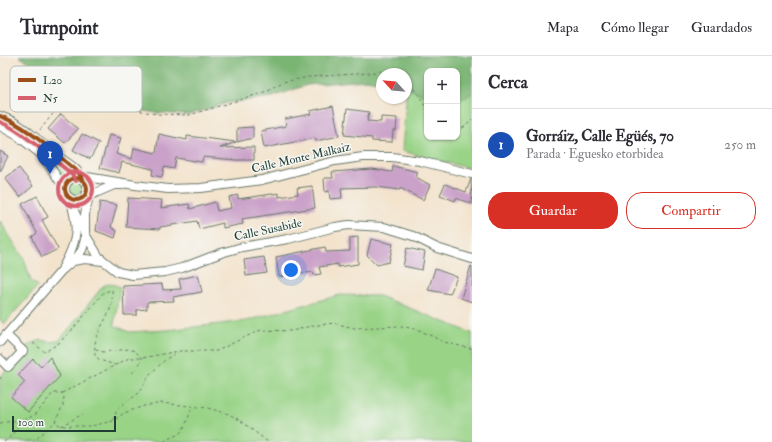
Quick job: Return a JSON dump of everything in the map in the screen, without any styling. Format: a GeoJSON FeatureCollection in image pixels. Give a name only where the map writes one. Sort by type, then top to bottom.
{"type":"FeatureCollection","features":[{"type":"Feature","properties":{"kind":"street"},"geometry":{"type":"LineString","coordinates":[[0,116],[11,120],[34,136],[76,170],[89,196],[85,214],[85,234],[82,250],[73,261],[61,271],[0,342]]}},
{"type":"Feature","properties":{"kind":"street"},"geometry":{"type":"LineString","coordinates":[[0,126],[18,136],[42,155],[65,189],[67,196],[70,198],[74,211],[76,228],[74,244],[61,271]]}},
{"type":"Feature","properties":{"kind":"street","name":"Calle Monte Malkaiz"},"geometry":{"type":"LineString","coordinates":[[82,180],[168,189],[201,188],[262,180],[335,161],[363,157],[392,157],[420,161],[472,174]]}},
{"type":"Feature","properties":{"kind":"street"},"geometry":{"type":"LineString","coordinates":[[65,189],[68,181],[82,180]]}},
{"type":"Feature","properties":{"kind":"street"},"geometry":{"type":"LineString","coordinates":[[70,198],[82,198],[86,192],[82,180]]}},
{"type":"Feature","properties":{"kind":"street","name":"Calle Monte Malkaiz"},"geometry":{"type":"LineString","coordinates":[[79,199],[114,185],[135,185]]}},
{"type":"Feature","properties":{"kind":"street","name":"Calle Susabide"},"geometry":{"type":"LineString","coordinates":[[74,211],[85,234],[103,261],[118,272],[125,274],[165,272],[182,268],[221,253],[242,247],[288,239],[349,225],[384,227],[413,236],[437,248],[472,259]]}},
{"type":"Feature","properties":{"kind":"street"},"geometry":{"type":"LineString","coordinates":[[73,261],[85,259],[103,261]]}},
{"type":"Feature","properties":{"kind":"street"},"geometry":{"type":"LineString","coordinates":[[0,359],[8,367],[23,351],[6,335]]}},
{"type":"Feature","properties":{"kind":"path"},"geometry":{"type":"LineString","coordinates":[[142,111],[156,114],[189,115],[264,92],[283,82],[302,78],[376,72]]}},
{"type":"Feature","properties":{"kind":"path"},"geometry":{"type":"LineString","coordinates":[[412,87],[424,104]]}},
{"type":"Feature","properties":{"kind":"path"},"geometry":{"type":"LineString","coordinates":[[34,136],[54,112]]}},
{"type":"Feature","properties":{"kind":"path"},"geometry":{"type":"LineString","coordinates":[[460,129],[466,126],[472,119]]}},
{"type":"Feature","properties":{"kind":"path"},"geometry":{"type":"LineString","coordinates":[[33,343],[45,352],[59,343],[73,329],[104,292],[112,290],[113,298],[110,313],[100,327],[95,342],[95,356],[100,360],[116,365]]}},
{"type":"Feature","properties":{"kind":"path"},"geometry":{"type":"LineString","coordinates":[[0,423],[27,419],[36,414],[53,392],[62,393],[130,358],[142,358],[179,351],[217,351],[261,330],[292,331],[311,326],[334,323],[354,328],[401,326],[420,330],[444,342],[472,349]]}},
{"type":"Feature","properties":{"kind":"path"},"geometry":{"type":"LineString","coordinates":[[96,349],[103,352],[129,349],[135,351],[142,358]]}},
{"type":"Feature","properties":{"kind":"path"},"geometry":{"type":"LineString","coordinates":[[113,420],[118,408],[139,393],[150,374],[166,359],[179,351]]}},
{"type":"Feature","properties":{"kind":"path"},"geometry":{"type":"LineString","coordinates":[[132,373],[138,367],[142,358]]}},
{"type":"Feature","properties":{"kind":"path"},"geometry":{"type":"LineString","coordinates":[[33,442],[55,422],[63,405],[64,397],[62,393]]}},
{"type":"Feature","properties":{"kind":"path"},"geometry":{"type":"LineString","coordinates":[[55,422],[61,426],[91,426],[113,420],[124,413],[144,406],[162,403],[208,408],[229,414],[241,421],[268,442]]}},
{"type":"Feature","properties":{"kind":"path"},"geometry":{"type":"LineString","coordinates":[[164,442],[168,438],[179,434],[186,423],[192,406]]}},
{"type":"Feature","properties":{"kind":"path"},"geometry":{"type":"LineString","coordinates":[[61,426],[83,414]]}},
{"type":"Feature","properties":{"kind":"path"},"geometry":{"type":"LineString","coordinates":[[4,442],[12,435],[23,419]]}},
{"type":"Feature","properties":{"kind":"green space"},"geometry":{"type":"Polygon","coordinates":[[[19,56],[472,56],[472,92],[467,97],[460,98],[460,68],[424,68],[424,96],[412,90],[412,68],[376,68],[376,82],[366,80],[307,85],[272,97],[227,103],[189,115],[156,113],[142,111],[142,66],[34,66],[19,56]]]}},
{"type":"Feature","properties":{"kind":"green space"},"geometry":{"type":"Polygon","coordinates":[[[412,90],[424,96],[424,140],[460,140],[460,98],[467,97],[472,92],[472,169],[402,151],[406,104],[412,104],[412,90]]]}},
{"type":"Feature","properties":{"kind":"green space"},"geometry":{"type":"Polygon","coordinates":[[[49,154],[75,173],[69,175],[63,180],[46,156],[49,154]]]}},
{"type":"Feature","properties":{"kind":"green space"},"geometry":{"type":"Polygon","coordinates":[[[75,182],[80,184],[82,189],[80,194],[75,196],[70,194],[68,189],[70,184],[75,182]]]}},
{"type":"Feature","properties":{"kind":"green space"},"geometry":{"type":"Polygon","coordinates":[[[0,221],[24,259],[31,281],[38,286],[4,324],[0,320],[0,221]]]}},
{"type":"Feature","properties":{"kind":"green space"},"geometry":{"type":"Polygon","coordinates":[[[110,283],[120,287],[114,325],[129,332],[167,330],[246,321],[340,295],[379,296],[472,333],[472,442],[0,442],[0,377],[27,346],[41,340],[50,342],[60,340],[103,286],[110,283]]]}},
{"type":"Feature","properties":{"kind":"building"},"geometry":{"type":"Polygon","coordinates":[[[333,106],[339,136],[316,141],[315,138],[264,148],[261,131],[286,126],[285,119],[311,114],[310,111],[333,106]]]}},
{"type":"Feature","properties":{"kind":"building"},"geometry":{"type":"Polygon","coordinates":[[[347,109],[369,112],[367,121],[381,122],[381,117],[397,118],[396,131],[393,131],[392,142],[372,141],[372,138],[344,135],[347,109]]]}},
{"type":"Feature","properties":{"kind":"building"},"geometry":{"type":"Polygon","coordinates":[[[61,114],[78,129],[65,143],[48,129],[61,114]]]}},
{"type":"Feature","properties":{"kind":"building"},"geometry":{"type":"Polygon","coordinates":[[[253,127],[253,138],[237,142],[237,128],[253,127]]]}},
{"type":"Feature","properties":{"kind":"building"},"geometry":{"type":"Polygon","coordinates":[[[82,134],[99,143],[90,159],[73,150],[82,134]]]}},
{"type":"Feature","properties":{"kind":"building"},"geometry":{"type":"Polygon","coordinates":[[[159,134],[187,140],[187,136],[236,142],[220,148],[254,147],[254,160],[203,157],[202,162],[176,158],[174,169],[164,167],[162,177],[152,175],[153,169],[122,162],[119,173],[100,168],[109,135],[121,138],[116,154],[132,159],[134,148],[156,153],[159,134]]]}},
{"type":"Feature","properties":{"kind":"building"},"geometry":{"type":"Polygon","coordinates":[[[0,151],[8,156],[0,172],[0,151]]]}},
{"type":"Feature","properties":{"kind":"building"},"geometry":{"type":"Polygon","coordinates":[[[393,166],[418,172],[416,177],[430,185],[423,200],[400,188],[400,190],[376,187],[341,188],[342,198],[330,199],[329,191],[325,192],[324,178],[333,178],[332,172],[372,169],[392,172],[393,166]]]}},
{"type":"Feature","properties":{"kind":"building"},"geometry":{"type":"Polygon","coordinates":[[[19,168],[33,186],[20,197],[5,178],[19,168]]]}},
{"type":"Feature","properties":{"kind":"building"},"geometry":{"type":"Polygon","coordinates":[[[471,179],[472,204],[456,198],[455,201],[440,195],[445,184],[466,192],[471,179]]]}},
{"type":"Feature","properties":{"kind":"building"},"geometry":{"type":"Polygon","coordinates":[[[312,186],[315,208],[242,219],[243,224],[223,228],[223,223],[199,229],[197,221],[160,227],[160,229],[126,227],[128,198],[162,200],[161,208],[189,204],[190,209],[215,202],[217,211],[231,208],[229,197],[238,195],[238,199],[279,193],[279,197],[298,194],[297,188],[312,186]]]}},
{"type":"Feature","properties":{"kind":"building"},"geometry":{"type":"Polygon","coordinates":[[[37,196],[48,217],[42,220],[58,249],[42,257],[32,237],[37,233],[22,204],[37,196]]]}},
{"type":"Feature","properties":{"kind":"building"},"geometry":{"type":"Polygon","coordinates":[[[100,202],[117,205],[111,227],[117,231],[115,238],[96,231],[100,202]]]}},
{"type":"Feature","properties":{"kind":"building"},"geometry":{"type":"Polygon","coordinates":[[[358,237],[358,264],[338,267],[338,264],[319,267],[321,274],[314,275],[313,272],[307,272],[279,277],[276,257],[325,247],[326,252],[350,251],[350,238],[358,237]]]}},
{"type":"Feature","properties":{"kind":"building"},"geometry":{"type":"Polygon","coordinates":[[[371,239],[393,244],[389,262],[377,265],[367,255],[371,239]]]}},
{"type":"Feature","properties":{"kind":"building"},"geometry":{"type":"Polygon","coordinates":[[[407,248],[425,252],[422,270],[403,266],[407,248]]]}},
{"type":"Feature","properties":{"kind":"building"},"geometry":{"type":"Polygon","coordinates":[[[264,257],[267,273],[246,276],[244,260],[264,257]]]}},
{"type":"Feature","properties":{"kind":"building"},"geometry":{"type":"Polygon","coordinates":[[[472,266],[472,302],[461,298],[472,266]]]}},
{"type":"Feature","properties":{"kind":"building"},"geometry":{"type":"Polygon","coordinates":[[[435,269],[457,277],[450,294],[428,290],[435,269]]]}},
{"type":"Feature","properties":{"kind":"building"},"geometry":{"type":"Polygon","coordinates":[[[198,275],[202,292],[173,297],[174,301],[147,302],[147,309],[137,310],[137,315],[124,315],[123,286],[162,284],[163,290],[181,289],[179,279],[198,275]]]}},
{"type":"Feature","properties":{"kind":"building"},"geometry":{"type":"Polygon","coordinates":[[[50,357],[60,376],[28,412],[11,397],[25,382],[18,375],[33,359],[41,367],[50,357]]]}},
{"type":"Feature","properties":{"kind":"transit line","name":"L20"},"geometry":{"type":"LineString","coordinates":[[0,116],[10,120],[40,140],[76,170],[81,176],[82,180]]}},
{"type":"Feature","properties":{"kind":"transit line","name":"N5"},"geometry":{"type":"LineString","coordinates":[[0,122],[9,126],[37,146],[72,174],[76,181]]}},
{"type":"Feature","properties":{"kind":"transit line","name":"N5"},"geometry":{"type":"LineString","coordinates":[[76,172],[88,177],[93,189],[88,201],[76,206],[64,201],[59,189],[64,177],[76,172]]}},
{"type":"Feature","properties":{"kind":"transit line","name":"L20"},"geometry":{"type":"LineString","coordinates":[[76,178],[84,181],[87,189],[84,197],[76,200],[68,197],[65,189],[68,181],[76,178]]}},
{"type":"Feature","properties":{"kind":"place","name":"Gorráiz, Calle Egüés, 70"},"geometry":{"type":"Point","coordinates":[50,174]}}]}
